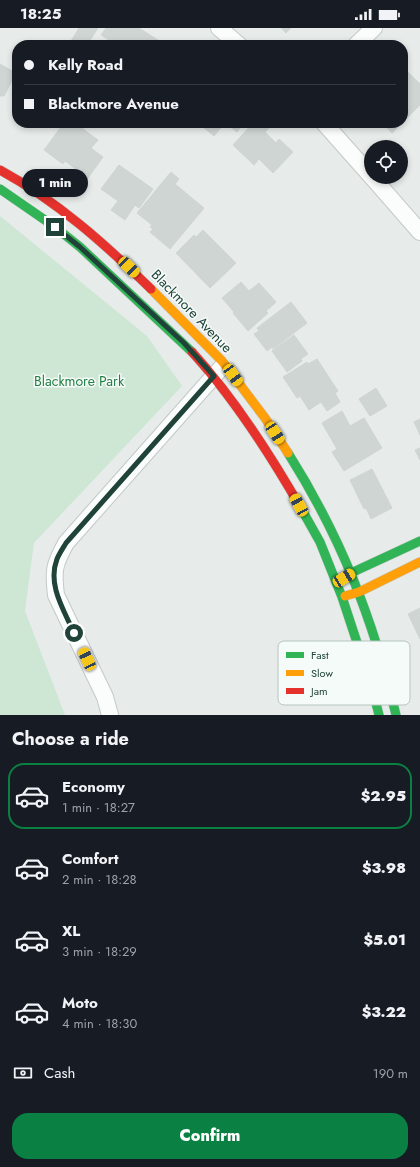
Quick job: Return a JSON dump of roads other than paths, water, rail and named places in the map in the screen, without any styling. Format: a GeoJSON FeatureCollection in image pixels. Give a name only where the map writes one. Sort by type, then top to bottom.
{"type":"FeatureCollection","features":[{"type":"Feature","properties":{"kind":"street"},"geometry":{"type":"LineString","coordinates":[[219,28],[233,40]]}},
{"type":"Feature","properties":{"kind":"street"},"geometry":{"type":"LineString","coordinates":[[361,40],[374,28]]}},
{"type":"Feature","properties":{"kind":"street"},"geometry":{"type":"LineString","coordinates":[[328,128],[364,169]]}},
{"type":"Feature","properties":{"kind":"street","name":"Blackmore Avenue"},"geometry":{"type":"LineString","coordinates":[[0,170],[43,196],[88,231],[170,307],[224,364],[267,421],[299,470],[335,536],[359,592],[376,641]]}},
{"type":"Feature","properties":{"kind":"street"},"geometry":{"type":"LineString","coordinates":[[377,184],[420,232]]}},
{"type":"Feature","properties":{"kind":"street","name":"Blackmore Avenue"},"geometry":{"type":"LineString","coordinates":[[0,190],[55,227],[80,247],[184,343],[214,376],[252,429],[285,481],[320,542],[342,597],[357,641]]}},
{"type":"Feature","properties":{"kind":"street"},"geometry":{"type":"LineString","coordinates":[[110,715],[105,697],[56,595],[54,577],[57,560],[66,543],[224,364]]}},
{"type":"Feature","properties":{"kind":"street"},"geometry":{"type":"LineString","coordinates":[[336,582],[420,541]]}},
{"type":"Feature","properties":{"kind":"street"},"geometry":{"type":"LineString","coordinates":[[342,597],[359,592],[420,562]]}},
{"type":"Feature","properties":{"kind":"street","name":"Blackmore Avenue"},"geometry":{"type":"LineString","coordinates":[[376,705],[379,715]]}},
{"type":"Feature","properties":{"kind":"street","name":"Blackmore Avenue"},"geometry":{"type":"LineString","coordinates":[[394,705],[396,715]]}},
{"type":"Feature","properties":{"kind":"park label","name":"Blackmore Park"},"geometry":{"type":"Point","coordinates":[79,381]}}]}
